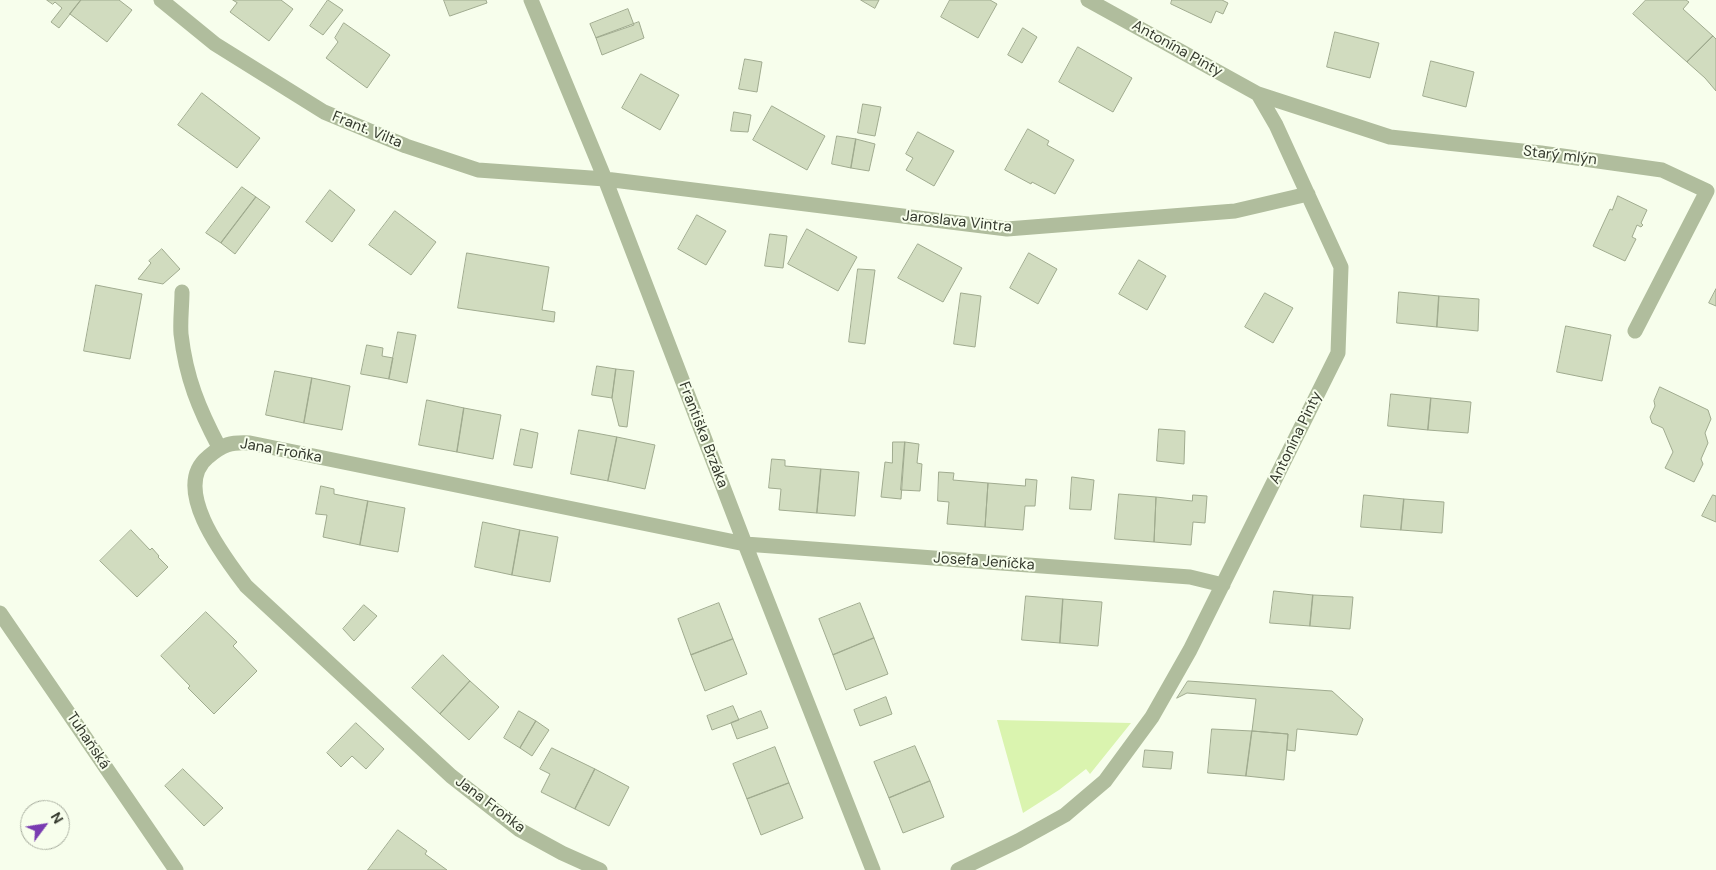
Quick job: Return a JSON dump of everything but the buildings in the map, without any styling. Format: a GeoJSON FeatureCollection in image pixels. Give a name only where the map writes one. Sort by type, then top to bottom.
{"type":"FeatureCollection","features":[{"type":"Feature","properties":{"kind":"street","name":"Frant. Vilta"},"geometry":{"type":"LineString","coordinates":[[161,0],[215,44],[324,112],[406,146],[478,170],[605,179]]}},
{"type":"Feature","properties":{"kind":"street","name":"Františka Brzáka"},"geometry":{"type":"LineString","coordinates":[[531,0],[605,179],[873,870]]}},
{"type":"Feature","properties":{"kind":"street","name":"Antonína Pinty"},"geometry":{"type":"LineString","coordinates":[[958,870],[1018,841],[1065,814],[1105,781],[1152,717],[1190,650],[1338,353],[1341,268],[1276,125],[1258,94],[1088,0]]}},
{"type":"Feature","properties":{"kind":"street","name":"Starý mlýn"},"geometry":{"type":"LineString","coordinates":[[1258,94],[1390,137],[1541,153],[1662,170],[1707,191],[1635,331]]}},
{"type":"Feature","properties":{"kind":"street","name":"Jaroslava Vintra"},"geometry":{"type":"LineString","coordinates":[[605,179],[1007,229],[1235,211],[1308,194]]}},
{"type":"Feature","properties":{"kind":"street"},"geometry":{"type":"LineString","coordinates":[[182,292],[181,332],[187,372],[200,411],[219,447]]}},
{"type":"Feature","properties":{"kind":"street","name":"Jana Froňka"},"geometry":{"type":"LineString","coordinates":[[600,870],[562,853],[520,830],[451,776],[246,586],[221,554],[199,511],[194,482],[203,461],[219,447],[234,443],[250,443],[745,544]]}},
{"type":"Feature","properties":{"kind":"street","name":"Josefa Jeníčka"},"geometry":{"type":"LineString","coordinates":[[745,544],[1190,577],[1223,585]]}},
{"type":"Feature","properties":{"kind":"street","name":"Tuhaňská"},"geometry":{"type":"LineString","coordinates":[[0,613],[176,870]]}},
{"type":"Feature","properties":{"kind":"green space"},"geometry":{"type":"Polygon","coordinates":[[[997,720],[1131,723],[1090,774],[1086,769],[1059,790],[1023,813],[997,720]]]}}]}
